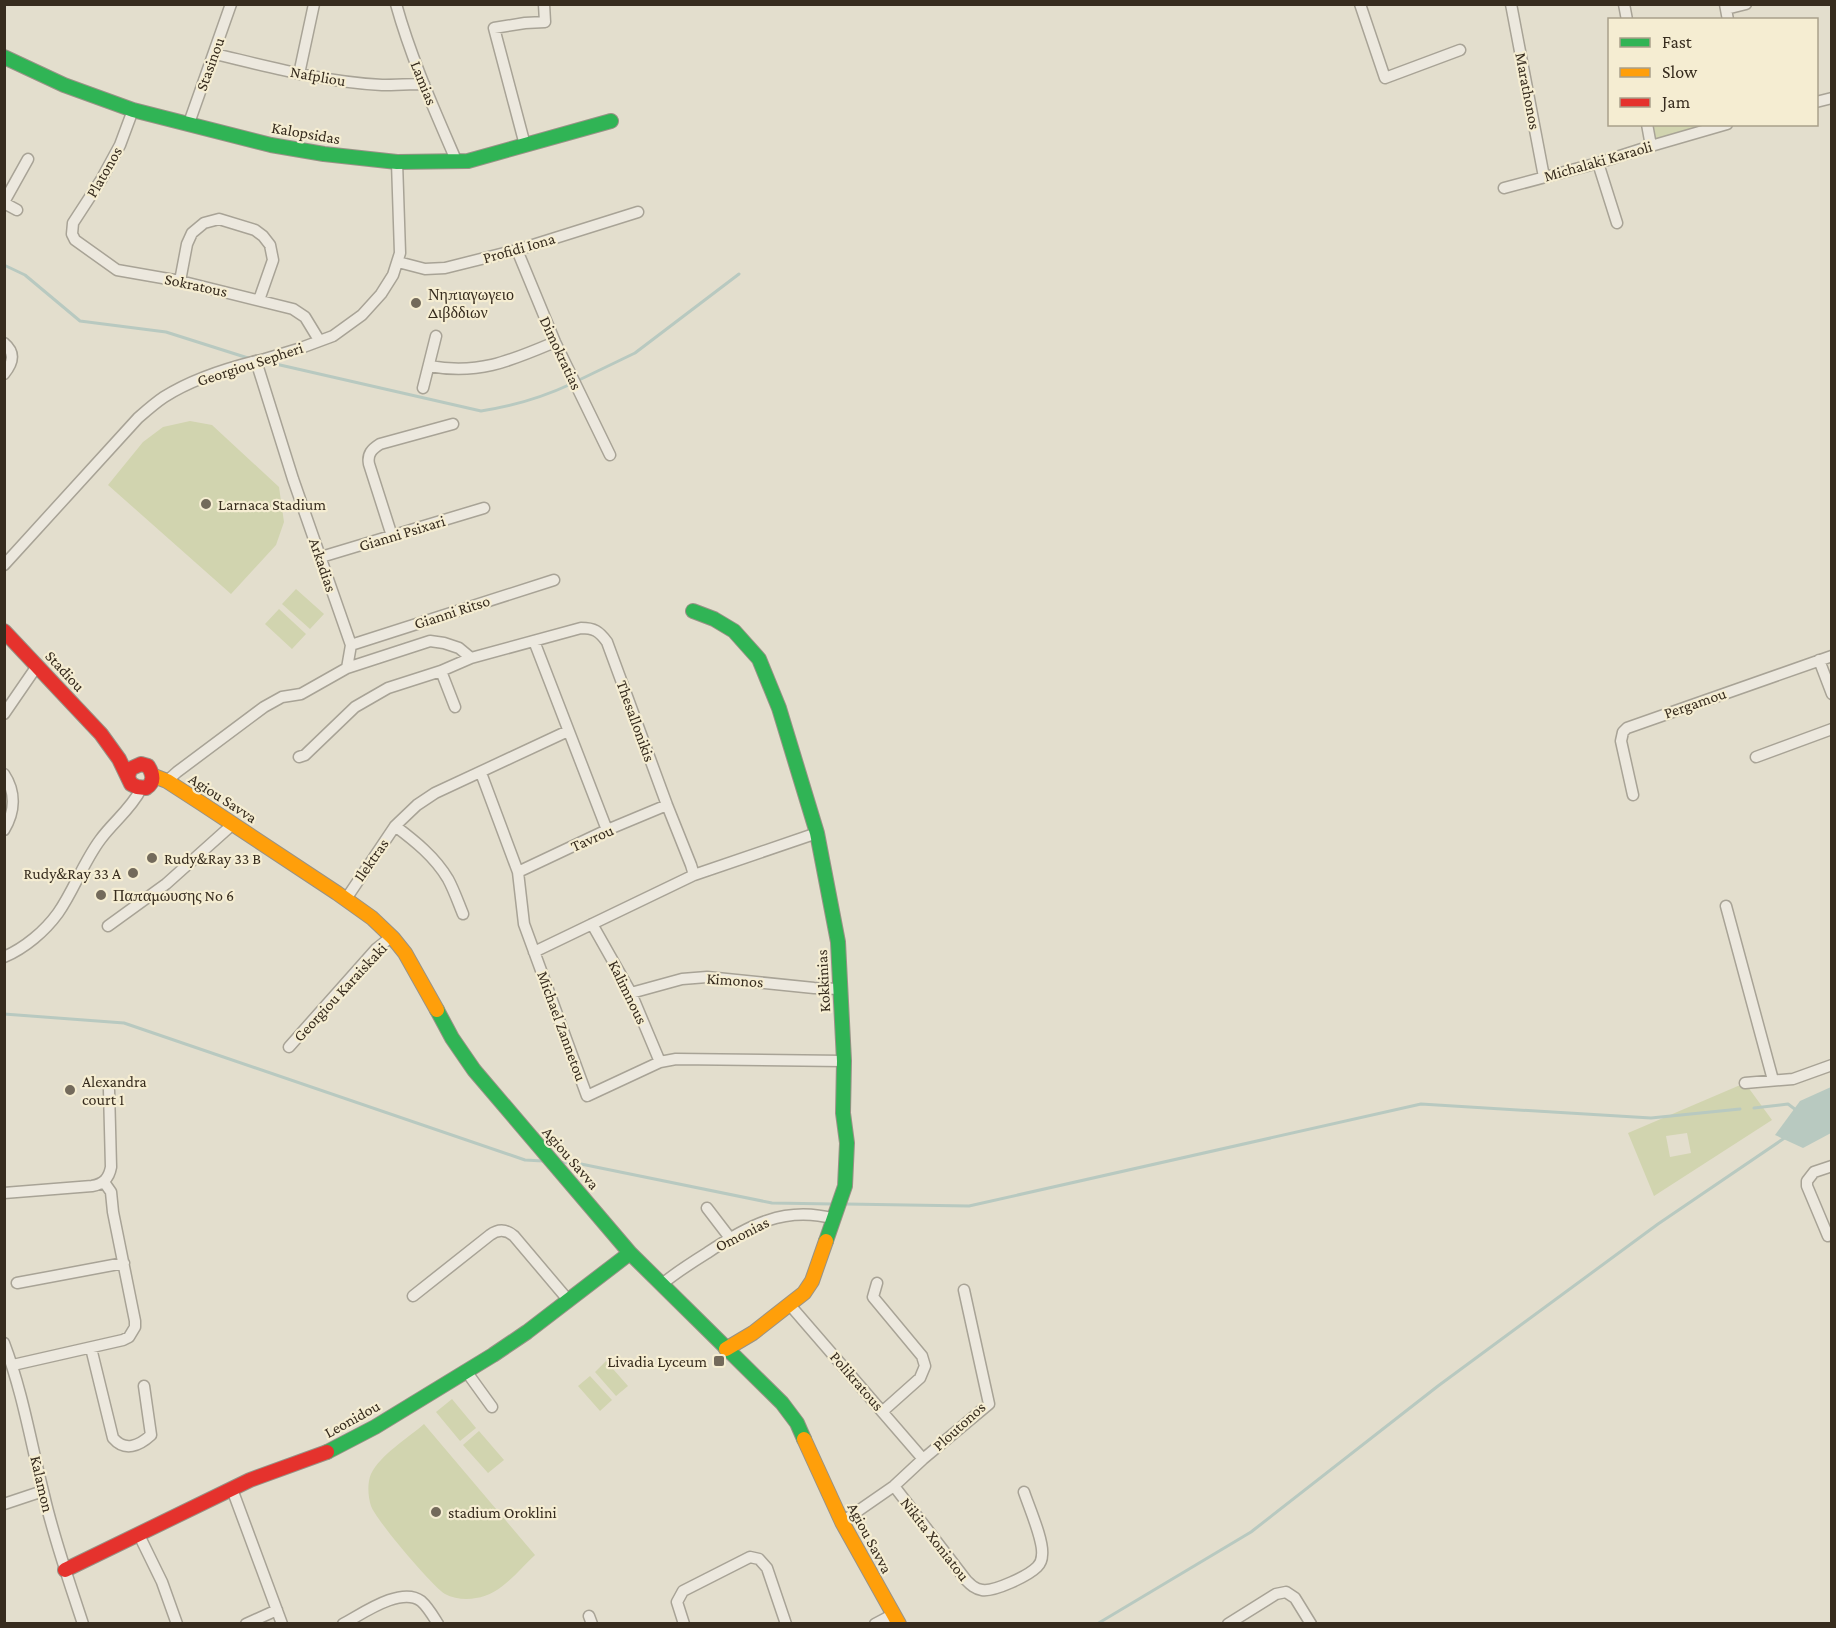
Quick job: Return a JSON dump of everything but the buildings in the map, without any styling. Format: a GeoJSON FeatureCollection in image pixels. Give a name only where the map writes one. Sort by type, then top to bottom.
{"type":"FeatureCollection","features":[{"type":"Feature","properties":{"kind":"street","name":"Stasinou"},"geometry":{"type":"LineString","coordinates":[[189,123],[231,4]]}},
{"type":"Feature","properties":{"kind":"street"},"geometry":{"type":"LineString","coordinates":[[299,74],[314,4]]}},
{"type":"Feature","properties":{"kind":"street","name":"Lamias"},"geometry":{"type":"LineString","coordinates":[[396,4],[405,35],[456,160]]}},
{"type":"Feature","properties":{"kind":"street"},"geometry":{"type":"LineString","coordinates":[[525,145],[494,28],[545,22],[544,4]]}},
{"type":"Feature","properties":{"kind":"street"},"geometry":{"type":"LineString","coordinates":[[1360,4],[1385,78],[1460,50]]}},
{"type":"Feature","properties":{"kind":"street","name":"Marathonos"},"geometry":{"type":"LineString","coordinates":[[1511,4],[1544,177]]}},
{"type":"Feature","properties":{"kind":"street"},"geometry":{"type":"LineString","coordinates":[[1726,11],[1746,4]]}},
{"type":"Feature","properties":{"kind":"street","name":"Nafpliou"},"geometry":{"type":"LineString","coordinates":[[214,54],[299,74],[357,83],[424,84]]}},
{"type":"Feature","properties":{"kind":"street","name":"Kalopsidas"},"geometry":{"type":"LineString","coordinates":[[4,57],[64,85],[133,110],[280,146],[324,154],[398,162],[468,161],[611,121]]}},
{"type":"Feature","properties":{"kind":"street","name":"Platonos"},"geometry":{"type":"LineString","coordinates":[[72,231],[75,219],[101,180],[120,145],[133,110]]}},
{"type":"Feature","properties":{"kind":"street"},"geometry":{"type":"LineString","coordinates":[[1647,126],[1651,146]]}},
{"type":"Feature","properties":{"kind":"street","name":"Michalaki Karaoli"},"geometry":{"type":"LineString","coordinates":[[1504,188],[1598,163],[1720,126]]}},
{"type":"Feature","properties":{"kind":"street"},"geometry":{"type":"LineString","coordinates":[[17,210],[4,203],[28,159]]}},
{"type":"Feature","properties":{"kind":"street","name":"Georgiou Sepheri"},"geometry":{"type":"LineString","coordinates":[[4,564],[138,418],[163,398],[196,380],[224,369],[298,349],[333,336],[369,308],[390,280],[398,262],[400,233],[398,162]]}},
{"type":"Feature","properties":{"kind":"street"},"geometry":{"type":"LineString","coordinates":[[1598,163],[1617,223]]}},
{"type":"Feature","properties":{"kind":"street","name":"Profidi Iona"},"geometry":{"type":"LineString","coordinates":[[398,262],[425,269],[438,269],[517,249],[638,212]]}},
{"type":"Feature","properties":{"kind":"street"},"geometry":{"type":"LineString","coordinates":[[180,280],[187,244],[192,233],[204,223],[219,219],[255,230],[270,245],[273,260],[259,300]]}},
{"type":"Feature","properties":{"kind":"street","name":"Sokratous"},"geometry":{"type":"LineString","coordinates":[[72,231],[77,242],[113,268],[180,280],[293,309],[302,314],[319,340]]}},
{"type":"Feature","properties":{"kind":"street","name":"Dimokratias"},"geometry":{"type":"LineString","coordinates":[[517,249],[555,342],[610,454]]}},
{"type":"Feature","properties":{"kind":"street"},"geometry":{"type":"LineString","coordinates":[[423,388],[436,336]]}},
{"type":"Feature","properties":{"kind":"street"},"geometry":{"type":"LineString","coordinates":[[429,366],[456,369],[484,367],[513,359],[555,342]]}},
{"type":"Feature","properties":{"kind":"street"},"geometry":{"type":"LineString","coordinates":[[4,374],[12,362],[8,347]]}},
{"type":"Feature","properties":{"kind":"street","name":"Arkadias"},"geometry":{"type":"LineString","coordinates":[[258,361],[293,479],[351,645],[347,668]]}},
{"type":"Feature","properties":{"kind":"street"},"geometry":{"type":"LineString","coordinates":[[392,536],[369,464],[369,454],[380,444],[453,424]]}},
{"type":"Feature","properties":{"kind":"street","name":"Gianni Psixari"},"geometry":{"type":"LineString","coordinates":[[321,557],[484,508]]}},
{"type":"Feature","properties":{"kind":"street","name":"Gianni Ritso"},"geometry":{"type":"LineString","coordinates":[[351,645],[554,580]]}},
{"type":"Feature","properties":{"kind":"street","name":"Kokkinias"},"geometry":{"type":"LineString","coordinates":[[693,611],[714,619],[734,631],[759,658],[779,708],[817,833],[838,942],[844,1061],[843,1113],[847,1143],[846,1174],[837,1211],[812,1281],[804,1293],[753,1333],[726,1349]]}},
{"type":"Feature","properties":{"kind":"street","name":"Thesallonikis"},"geometry":{"type":"LineString","coordinates":[[534,641],[581,628],[590,628],[601,634],[607,642],[694,875]]}},
{"type":"Feature","properties":{"kind":"street","name":"Stadiou"},"geometry":{"type":"LineString","coordinates":[[4,631],[101,734],[119,759],[128,777]]}},
{"type":"Feature","properties":{"kind":"street"},"geometry":{"type":"LineString","coordinates":[[167,781],[264,707],[282,697],[301,694],[347,668],[429,641],[459,648],[471,658]]}},
{"type":"Feature","properties":{"kind":"street"},"geometry":{"type":"LineString","coordinates":[[299,757],[305,755],[355,707],[369,697],[471,658],[534,641],[607,830]]}},
{"type":"Feature","properties":{"kind":"street","name":"Pergamou"},"geometry":{"type":"LineString","coordinates":[[1634,795],[1621,741],[1623,732],[1627,728],[1832,656]]}},
{"type":"Feature","properties":{"kind":"street"},"geometry":{"type":"LineString","coordinates":[[1819,660],[1832,694]]}},
{"type":"Feature","properties":{"kind":"street"},"geometry":{"type":"LineString","coordinates":[[4,714],[37,666]]}},
{"type":"Feature","properties":{"kind":"street"},"geometry":{"type":"LineString","coordinates":[[441,671],[455,707]]}},
{"type":"Feature","properties":{"kind":"street"},"geometry":{"type":"LineString","coordinates":[[1756,757],[1832,729]]}},
{"type":"Feature","properties":{"kind":"street"},"geometry":{"type":"LineString","coordinates":[[395,826],[417,805],[435,793],[568,731]]}},
{"type":"Feature","properties":{"kind":"street","name":"Stadiou"},"geometry":{"type":"LineString","coordinates":[[101,734],[141,764]]}},
{"type":"Feature","properties":{"kind":"street"},"geometry":{"type":"LineString","coordinates":[[4,957],[33,939],[58,913],[94,848],[129,808],[141,789],[151,784],[154,776],[148,766],[141,764],[130,769],[128,777],[134,787],[141,789]]}},
{"type":"Feature","properties":{"kind":"street","name":"Michael Zannetou"},"geometry":{"type":"LineString","coordinates":[[481,773],[518,872],[524,924],[587,1096],[660,1062],[684,1058],[844,1061]]}},
{"type":"Feature","properties":{"kind":"street"},"geometry":{"type":"LineString","coordinates":[[4,774],[13,795],[13,812],[4,830]]}},
{"type":"Feature","properties":{"kind":"street","name":"Agiou Savva"},"geometry":{"type":"LineString","coordinates":[[154,776],[167,781],[346,898],[391,937],[406,956],[462,1055],[630,1253],[782,1403],[797,1423],[842,1522],[897,1619]]}},
{"type":"Feature","properties":{"kind":"street","name":"Tavrou"},"geometry":{"type":"LineString","coordinates":[[518,872],[607,830],[667,805]]}},
{"type":"Feature","properties":{"kind":"street"},"geometry":{"type":"LineString","coordinates":[[108,926],[148,899],[233,824]]}},
{"type":"Feature","properties":{"kind":"street","name":"Ilektras"},"geometry":{"type":"LineString","coordinates":[[346,898],[395,826],[422,846],[439,866],[449,880],[463,914]]}},
{"type":"Feature","properties":{"kind":"street"},"geometry":{"type":"LineString","coordinates":[[534,951],[694,875],[817,833]]}},
{"type":"Feature","properties":{"kind":"street"},"geometry":{"type":"LineString","coordinates":[[1726,906],[1773,1080]]}},
{"type":"Feature","properties":{"kind":"street","name":"Kalimnous"},"geometry":{"type":"LineString","coordinates":[[592,924],[631,993],[660,1062]]}},
{"type":"Feature","properties":{"kind":"street","name":"Georgiou Karaiskaki"},"geometry":{"type":"LineString","coordinates":[[289,1047],[376,949],[391,937]]}},
{"type":"Feature","properties":{"kind":"street","name":"Kimonos"},"geometry":{"type":"LineString","coordinates":[[631,993],[682,979],[707,977],[840,989]]}},
{"type":"Feature","properties":{"kind":"street"},"geometry":{"type":"LineString","coordinates":[[1745,1083],[1802,1076],[1832,1065]]}},
{"type":"Feature","properties":{"kind":"street"},"geometry":{"type":"LineString","coordinates":[[4,1193],[92,1186],[104,1182],[109,1176],[111,1167],[109,1090]]}},
{"type":"Feature","properties":{"kind":"street"},"geometry":{"type":"LineString","coordinates":[[1828,1236],[1806,1186],[1809,1175],[1832,1166]]}},
{"type":"Feature","properties":{"kind":"street"},"geometry":{"type":"LineString","coordinates":[[13,1365],[123,1340],[129,1337],[135,1328],[134,1310],[113,1212],[111,1192],[104,1182]]}},
{"type":"Feature","properties":{"kind":"street"},"geometry":{"type":"LineString","coordinates":[[707,1208],[730,1238]]}},
{"type":"Feature","properties":{"kind":"street","name":"Omonias"},"geometry":{"type":"LineString","coordinates":[[661,1285],[730,1238],[771,1218],[790,1215],[820,1215],[837,1211]]}},
{"type":"Feature","properties":{"kind":"street"},"geometry":{"type":"LineString","coordinates":[[413,1296],[490,1235],[501,1230],[510,1232],[514,1236],[569,1301]]}},
{"type":"Feature","properties":{"kind":"street","name":"Leonidou"},"geometry":{"type":"LineString","coordinates":[[65,1570],[250,1480],[335,1449],[375,1427],[527,1332],[630,1253]]}},
{"type":"Feature","properties":{"kind":"street"},"geometry":{"type":"LineString","coordinates":[[17,1283],[124,1263]]}},
{"type":"Feature","properties":{"kind":"street"},"geometry":{"type":"LineString","coordinates":[[877,1283],[873,1297],[922,1356],[925,1366],[920,1378],[883,1411]]}},
{"type":"Feature","properties":{"kind":"street","name":"Ploutonos"},"geometry":{"type":"LineString","coordinates":[[842,1522],[894,1486],[989,1404],[964,1290]]}},
{"type":"Feature","properties":{"kind":"street","name":"Polikratous"},"geometry":{"type":"LineString","coordinates":[[789,1304],[923,1459]]}},
{"type":"Feature","properties":{"kind":"street","name":"Kalamon"},"geometry":{"type":"LineString","coordinates":[[4,1343],[13,1365],[43,1491],[65,1570],[83,1623]]}},
{"type":"Feature","properties":{"kind":"street"},"geometry":{"type":"LineString","coordinates":[[91,1348],[112,1438],[118,1444],[129,1447],[151,1435],[144,1386]]}},
{"type":"Feature","properties":{"kind":"street"},"geometry":{"type":"LineString","coordinates":[[466,1371],[492,1407]]}},
{"type":"Feature","properties":{"kind":"street","name":"Nikita Xoniatou"},"geometry":{"type":"LineString","coordinates":[[894,1486],[966,1580],[984,1590],[996,1588],[1027,1574],[1041,1562],[1042,1547],[1024,1492]]}},
{"type":"Feature","properties":{"kind":"street"},"geometry":{"type":"LineString","coordinates":[[232,1489],[282,1623]]}},
{"type":"Feature","properties":{"kind":"street"},"geometry":{"type":"LineString","coordinates":[[4,1504],[43,1491]]}},
{"type":"Feature","properties":{"kind":"street"},"geometry":{"type":"LineString","coordinates":[[139,1535],[162,1582],[177,1623]]}},
{"type":"Feature","properties":{"kind":"street"},"geometry":{"type":"LineString","coordinates":[[684,1623],[677,1602],[682,1591],[750,1557],[759,1558],[767,1568],[786,1623]]}},
{"type":"Feature","properties":{"kind":"street"},"geometry":{"type":"LineString","coordinates":[[1228,1623],[1276,1594],[1286,1592],[1295,1598],[1311,1623]]}},
{"type":"Feature","properties":{"kind":"street"},"geometry":{"type":"LineString","coordinates":[[343,1623],[386,1601],[407,1596],[420,1601],[438,1623]]}},
{"type":"Feature","properties":{"kind":"street"},"geometry":{"type":"LineString","coordinates":[[246,1623],[277,1610]]}},
{"type":"Feature","properties":{"kind":"street"},"geometry":{"type":"LineString","coordinates":[[875,1623],[897,1619]]}},
{"type":"Feature","properties":{"kind":"green space"},"geometry":{"type":"Polygon","coordinates":[[[1649,126],[1704,126],[1650,142],[1649,126]]]}},
{"type":"Feature","properties":{"kind":"green space","name":"Larnaca Stadium"},"geometry":{"type":"Polygon","coordinates":[[[190,421],[212,425],[279,487],[284,522],[276,545],[231,594],[108,485],[143,442],[163,427],[190,421]]]}},
{"type":"Feature","properties":{"kind":"green space"},"geometry":{"type":"Polygon","coordinates":[[[296,589],[324,614],[310,629],[282,604],[296,589]]]}},
{"type":"Feature","properties":{"kind":"green space"},"geometry":{"type":"Polygon","coordinates":[[[279,609],[306,634],[292,649],[265,624],[279,609]]]}},
{"type":"Feature","properties":{"kind":"green space"},"geometry":{"type":"Polygon","coordinates":[[[1745,1083],[1772,1120],[1654,1196],[1628,1133],[1745,1083]],[[1687,1133],[1666,1136],[1670,1157],[1691,1153],[1687,1133]]]}},
{"type":"Feature","properties":{"kind":"green space"},"geometry":{"type":"Polygon","coordinates":[[[606,1361],[628,1386],[616,1396],[595,1372],[606,1361]]]}},
{"type":"Feature","properties":{"kind":"green space"},"geometry":{"type":"Polygon","coordinates":[[[590,1376],[612,1400],[600,1411],[578,1386],[590,1376]]]}},
{"type":"Feature","properties":{"kind":"green space"},"geometry":{"type":"Polygon","coordinates":[[[452,1399],[476,1428],[460,1441],[436,1412],[452,1399]]]}},
{"type":"Feature","properties":{"kind":"green space","name":"stadium Oroklini"},"geometry":{"type":"Polygon","coordinates":[[[424,1424],[535,1555],[501,1587],[485,1596],[465,1599],[445,1594],[405,1552],[371,1506],[369,1482],[375,1467],[424,1424]]]}},
{"type":"Feature","properties":{"kind":"green space"},"geometry":{"type":"Polygon","coordinates":[[[479,1431],[504,1460],[488,1473],[463,1445],[479,1431]]]}},
{"type":"Feature","properties":{"kind":"shaded area"},"geometry":{"type":"Polygon","coordinates":[[[1831,1087],[1831,1133],[1803,1148],[1775,1135],[1800,1101],[1831,1087]]]}},
{"type":"Feature","properties":{"kind":"waterway"},"geometry":{"type":"LineString","coordinates":[[4,265],[25,275],[80,321],[166,332],[248,358]]}},
{"type":"Feature","properties":{"kind":"waterway"},"geometry":{"type":"LineString","coordinates":[[577,381],[635,353],[739,274]]}},
{"type":"Feature","properties":{"kind":"waterway"},"geometry":{"type":"LineString","coordinates":[[267,362],[481,411],[527,401],[571,384]]}},
{"type":"Feature","properties":{"kind":"waterway"},"geometry":{"type":"LineString","coordinates":[[4,1014],[124,1023],[525,1160],[543,1161]]}},
{"type":"Feature","properties":{"kind":"waterway"},"geometry":{"type":"LineString","coordinates":[[846,1204],[969,1206],[1421,1104],[1651,1118],[1740,1109]]}},
{"type":"Feature","properties":{"kind":"waterway"},"geometry":{"type":"LineString","coordinates":[[1754,1108],[1788,1104],[1796,1110]]}},
{"type":"Feature","properties":{"kind":"waterway"},"geometry":{"type":"LineString","coordinates":[[1097,1624],[1251,1532],[1438,1386],[1658,1224],[1786,1137]]}},
{"type":"Feature","properties":{"kind":"waterway"},"geometry":{"type":"LineString","coordinates":[[559,1162],[581,1164],[772,1203],[833,1204]]}},
{"type":"Feature","properties":{"kind":"traffic: fast"},"geometry":{"type":"LineString","coordinates":[[4,57],[64,85],[133,110],[271,145],[324,154],[397,162],[468,161],[611,121]]}},
{"type":"Feature","properties":{"kind":"traffic: fast"},"geometry":{"type":"LineString","coordinates":[[693,611],[714,619],[734,631],[759,659],[779,708],[817,833],[838,942],[844,1061],[843,1113],[847,1143],[845,1186],[826,1241]]}},
{"type":"Feature","properties":{"kind":"traffic: fast"},"geometry":{"type":"LineString","coordinates":[[437,1010],[452,1038],[474,1070],[630,1253],[782,1403],[797,1423],[804,1439]]}},
{"type":"Feature","properties":{"kind":"traffic: fast"},"geometry":{"type":"LineString","coordinates":[[327,1452],[375,1427],[493,1355],[527,1332],[630,1253]]}},
{"type":"Feature","properties":{"kind":"traffic: slow"},"geometry":{"type":"LineString","coordinates":[[154,776],[167,781],[201,803],[372,918],[405,953],[437,1010]]}},
{"type":"Feature","properties":{"kind":"traffic: slow"},"geometry":{"type":"LineString","coordinates":[[726,1349],[753,1333],[804,1293],[812,1281],[826,1241]]}},
{"type":"Feature","properties":{"kind":"traffic: slow"},"geometry":{"type":"LineString","coordinates":[[804,1439],[842,1522],[899,1624]]}},
{"type":"Feature","properties":{"kind":"traffic: jam"},"geometry":{"type":"LineString","coordinates":[[4,631],[101,734],[119,759],[131,784],[146,788],[152,778],[148,766],[141,764],[130,769],[128,777]]}},
{"type":"Feature","properties":{"kind":"traffic: jam"},"geometry":{"type":"LineString","coordinates":[[65,1570],[250,1480],[327,1452]]}},
{"type":"Feature","properties":{"kind":"place","name":"Νηπιαγωγειο Διβδδιων"},"geometry":{"type":"Point","coordinates":[416,303]}},
{"type":"Feature","properties":{"kind":"place","name":"Larnaca Stadium"},"geometry":{"type":"Point","coordinates":[206,504]}},
{"type":"Feature","properties":{"kind":"place","name":"Rudy&Ray 33 B"},"geometry":{"type":"Point","coordinates":[152,858]}},
{"type":"Feature","properties":{"kind":"place","name":"Rudy&Ray 33 A"},"geometry":{"type":"Point","coordinates":[133,873]}},
{"type":"Feature","properties":{"kind":"place","name":"Παπαμωυσης No 6"},"geometry":{"type":"Point","coordinates":[101,895]}},
{"type":"Feature","properties":{"kind":"place","name":"Alexandra court 1"},"geometry":{"type":"Point","coordinates":[70,1090]}},
{"type":"Feature","properties":{"kind":"place","name":"Livadia Lyceum"},"geometry":{"type":"Point","coordinates":[719,1361]}},
{"type":"Feature","properties":{"kind":"place","name":"stadium Oroklini"},"geometry":{"type":"Point","coordinates":[436,1512]}}]}
